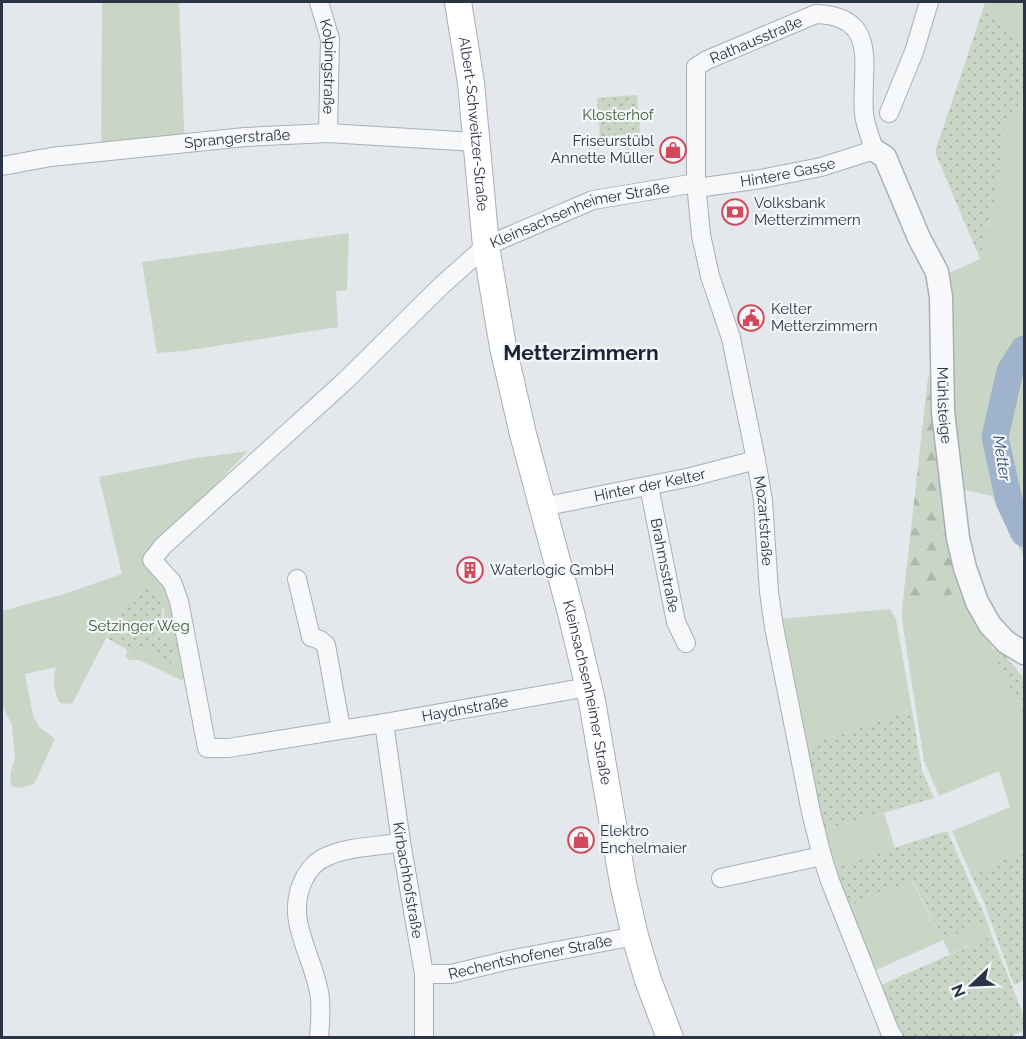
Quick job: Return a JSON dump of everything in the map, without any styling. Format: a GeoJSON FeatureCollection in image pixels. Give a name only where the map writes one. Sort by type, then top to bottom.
{"type":"FeatureCollection","features":[{"type":"Feature","properties":{"kind":"main road","name":"Albert-Schweitzer-Straße"},"geometry":{"type":"LineString","coordinates":[[458,2],[466,46],[486,246]]}},
{"type":"Feature","properties":{"kind":"main road","name":"Kleinsachsenheimer Straße"},"geometry":{"type":"LineString","coordinates":[[486,246],[504,347],[588,687],[602,752],[623,883],[635,936],[648,980],[670,1038]]}},
{"type":"Feature","properties":{"kind":"street","name":"Kolpingstraße"},"geometry":{"type":"LineString","coordinates":[[319,2],[330,39],[328,133]]}},
{"type":"Feature","properties":{"kind":"street"},"geometry":{"type":"LineString","coordinates":[[889,113],[914,52],[928,2]]}},
{"type":"Feature","properties":{"kind":"street"},"geometry":{"type":"LineString","coordinates":[[816,8],[845,19],[860,35],[866,64],[864,115],[874,150]]}},
{"type":"Feature","properties":{"kind":"street","name":"Rathausstraße"},"geometry":{"type":"LineString","coordinates":[[696,185],[696,67],[816,8]]}},
{"type":"Feature","properties":{"kind":"street","name":"Sprangerstraße"},"geometry":{"type":"LineString","coordinates":[[2,166],[51,157],[245,136],[328,133],[475,142]]}},
{"type":"Feature","properties":{"kind":"street","name":"Hintere Gasse"},"geometry":{"type":"LineString","coordinates":[[696,185],[761,179],[821,167],[874,150]]}},
{"type":"Feature","properties":{"kind":"street","name":"Mühlsteige"},"geometry":{"type":"LineString","coordinates":[[874,150],[885,157],[919,238],[937,272],[941,297],[943,412],[958,538],[965,568],[977,602],[990,625],[1005,642],[1024,653]]}},
{"type":"Feature","properties":{"kind":"street","name":"Kleinsachsenheimer Straße"},"geometry":{"type":"LineString","coordinates":[[486,246],[593,200],[696,185]]}},
{"type":"Feature","properties":{"kind":"street","name":"Mozartstraße"},"geometry":{"type":"LineString","coordinates":[[696,185],[701,234],[711,276],[731,338],[756,460],[763,500],[769,592],[774,627],[822,856],[886,1036]]}},
{"type":"Feature","properties":{"kind":"street","name":"Haydnstraße"},"geometry":{"type":"LineString","coordinates":[[486,246],[442,285],[345,381],[163,546],[152,560],[172,582],[180,601],[207,748],[228,748],[588,687]]}},
{"type":"Feature","properties":{"kind":"street","name":"Hinter der Kelter"},"geometry":{"type":"LineString","coordinates":[[542,507],[649,486],[756,460]]}},
{"type":"Feature","properties":{"kind":"street","name":"Brahmsstraße"},"geometry":{"type":"LineString","coordinates":[[649,486],[676,622],[686,643]]}},
{"type":"Feature","properties":{"kind":"street"},"geometry":{"type":"LineString","coordinates":[[297,579],[311,637],[326,645],[341,729]]}},
{"type":"Feature","properties":{"kind":"street","name":"Kirbachhofstraße"},"geometry":{"type":"LineString","coordinates":[[384,723],[401,842],[424,974],[424,1038]]}},
{"type":"Feature","properties":{"kind":"street"},"geometry":{"type":"LineString","coordinates":[[319,1038],[321,1009],[319,992],[297,919],[296,903],[299,890],[314,865],[327,856],[343,851],[401,842]]}},
{"type":"Feature","properties":{"kind":"street"},"geometry":{"type":"LineString","coordinates":[[721,878],[822,856]]}},
{"type":"Feature","properties":{"kind":"street","name":"Rechentshofener Straße"},"geometry":{"type":"LineString","coordinates":[[424,974],[450,974],[509,960],[635,936]]}},
{"type":"Feature","properties":{"kind":"green space"},"geometry":{"type":"Polygon","coordinates":[[[102,2],[179,2],[185,151],[101,159],[102,2]]]}},
{"type":"Feature","properties":{"kind":"green space"},"geometry":{"type":"Polygon","coordinates":[[[985,2],[1024,2],[1024,43],[983,9],[985,2]]]}},
{"type":"Feature","properties":{"kind":"green space"},"geometry":{"type":"Polygon","coordinates":[[[983,9],[1024,43],[1024,95],[1004,129],[998,185],[980,259],[935,152],[983,9]]]}},
{"type":"Feature","properties":{"kind":"green space","name":"Klosterhof"},"geometry":{"type":"Polygon","coordinates":[[[637,95],[640,133],[600,137],[597,98],[637,95]]]}},
{"type":"Feature","properties":{"kind":"green space"},"geometry":{"type":"Polygon","coordinates":[[[1024,95],[1024,557],[992,496],[957,488],[945,275],[980,259],[998,185],[1004,129],[1024,95]]]}},
{"type":"Feature","properties":{"kind":"green space"},"geometry":{"type":"Polygon","coordinates":[[[349,233],[347,290],[336,291],[338,327],[157,353],[142,262],[349,233]]]}},
{"type":"Feature","properties":{"kind":"green space"},"geometry":{"type":"Polygon","coordinates":[[[933,376],[944,495],[960,592],[902,609],[928,377],[933,376]]]}},
{"type":"Feature","properties":{"kind":"green space"},"geometry":{"type":"Polygon","coordinates":[[[248,451],[160,543],[181,639],[171,642],[163,635],[164,609],[140,593],[133,601],[124,603],[72,704],[60,703],[58,699],[54,685],[56,667],[25,674],[33,715],[39,727],[55,739],[34,784],[20,788],[13,787],[10,782],[15,759],[12,725],[2,705],[2,611],[64,594],[122,574],[99,477],[196,458],[248,451]]]}},
{"type":"Feature","properties":{"kind":"green space","name":"Setzinger Weg"},"geometry":{"type":"Polygon","coordinates":[[[146,587],[153,587],[160,599],[163,635],[171,641],[181,639],[183,650],[176,649],[172,652],[173,658],[170,666],[160,663],[147,650],[129,651],[107,638],[124,603],[133,601],[146,587]]]}},
{"type":"Feature","properties":{"kind":"green space"},"geometry":{"type":"Polygon","coordinates":[[[965,590],[1024,716],[1024,851],[971,875],[952,831],[1010,807],[999,771],[939,796],[924,761],[902,620],[902,609],[965,590]]]}},
{"type":"Feature","properties":{"kind":"green space"},"geometry":{"type":"Polygon","coordinates":[[[890,609],[896,619],[912,710],[803,747],[779,619],[890,609]]]}},
{"type":"Feature","properties":{"kind":"green space"},"geometry":{"type":"Polygon","coordinates":[[[998,648],[1024,678],[1024,716],[992,650],[998,648]]]}},
{"type":"Feature","properties":{"kind":"green space"},"geometry":{"type":"Polygon","coordinates":[[[142,649],[152,653],[158,662],[170,665],[172,652],[176,649],[183,650],[186,676],[181,680],[139,660],[130,660],[126,657],[127,650],[142,649]]]}},
{"type":"Feature","properties":{"kind":"green space"},"geometry":{"type":"Polygon","coordinates":[[[912,710],[922,771],[934,798],[822,831],[803,747],[912,710]]]}},
{"type":"Feature","properties":{"kind":"green space"},"geometry":{"type":"Polygon","coordinates":[[[884,813],[895,848],[833,867],[822,831],[884,813]]]}},
{"type":"Feature","properties":{"kind":"green space"},"geometry":{"type":"Polygon","coordinates":[[[947,831],[987,921],[943,940],[913,881],[849,906],[833,867],[947,831]]]}},
{"type":"Feature","properties":{"kind":"green space"},"geometry":{"type":"Polygon","coordinates":[[[1024,851],[1024,980],[1014,985],[983,900],[971,875],[1024,851]]]}},
{"type":"Feature","properties":{"kind":"green space"},"geometry":{"type":"Polygon","coordinates":[[[912,881],[943,940],[874,971],[849,906],[912,881]]]}},
{"type":"Feature","properties":{"kind":"green space"},"geometry":{"type":"Polygon","coordinates":[[[987,921],[992,936],[950,954],[943,940],[987,921]]]}},
{"type":"Feature","properties":{"kind":"green space"},"geometry":{"type":"Polygon","coordinates":[[[992,936],[1024,1016],[1024,1030],[1010,1037],[903,1037],[892,1027],[879,986],[992,936]]]}},
{"type":"Feature","properties":{"kind":"waterway","name":"Metter"},"geometry":{"type":"LineString","coordinates":[[1024,349],[1010,371],[995,437],[1009,501],[1024,533]]}},
{"type":"Feature","properties":{"kind":"place","name":"Friseurstübl Annette Müller"},"geometry":{"type":"Point","coordinates":[673,150]}},
{"type":"Feature","properties":{"kind":"place","name":"Volksbank Metterzimmern"},"geometry":{"type":"Point","coordinates":[735,212]}},
{"type":"Feature","properties":{"kind":"place","name":"Kelter Metterzimmern"},"geometry":{"type":"Point","coordinates":[751,318]}},
{"type":"Feature","properties":{"kind":"place","name":"Waterlogic GmbH"},"geometry":{"type":"Point","coordinates":[470,570]}},
{"type":"Feature","properties":{"kind":"place","name":"Elektro Enchelmaier"},"geometry":{"type":"Point","coordinates":[581,840]}},
{"type":"Feature","properties":{"kind":"district","name":"Metterzimmern"},"geometry":{"type":"Point","coordinates":[581,352]}}]}
